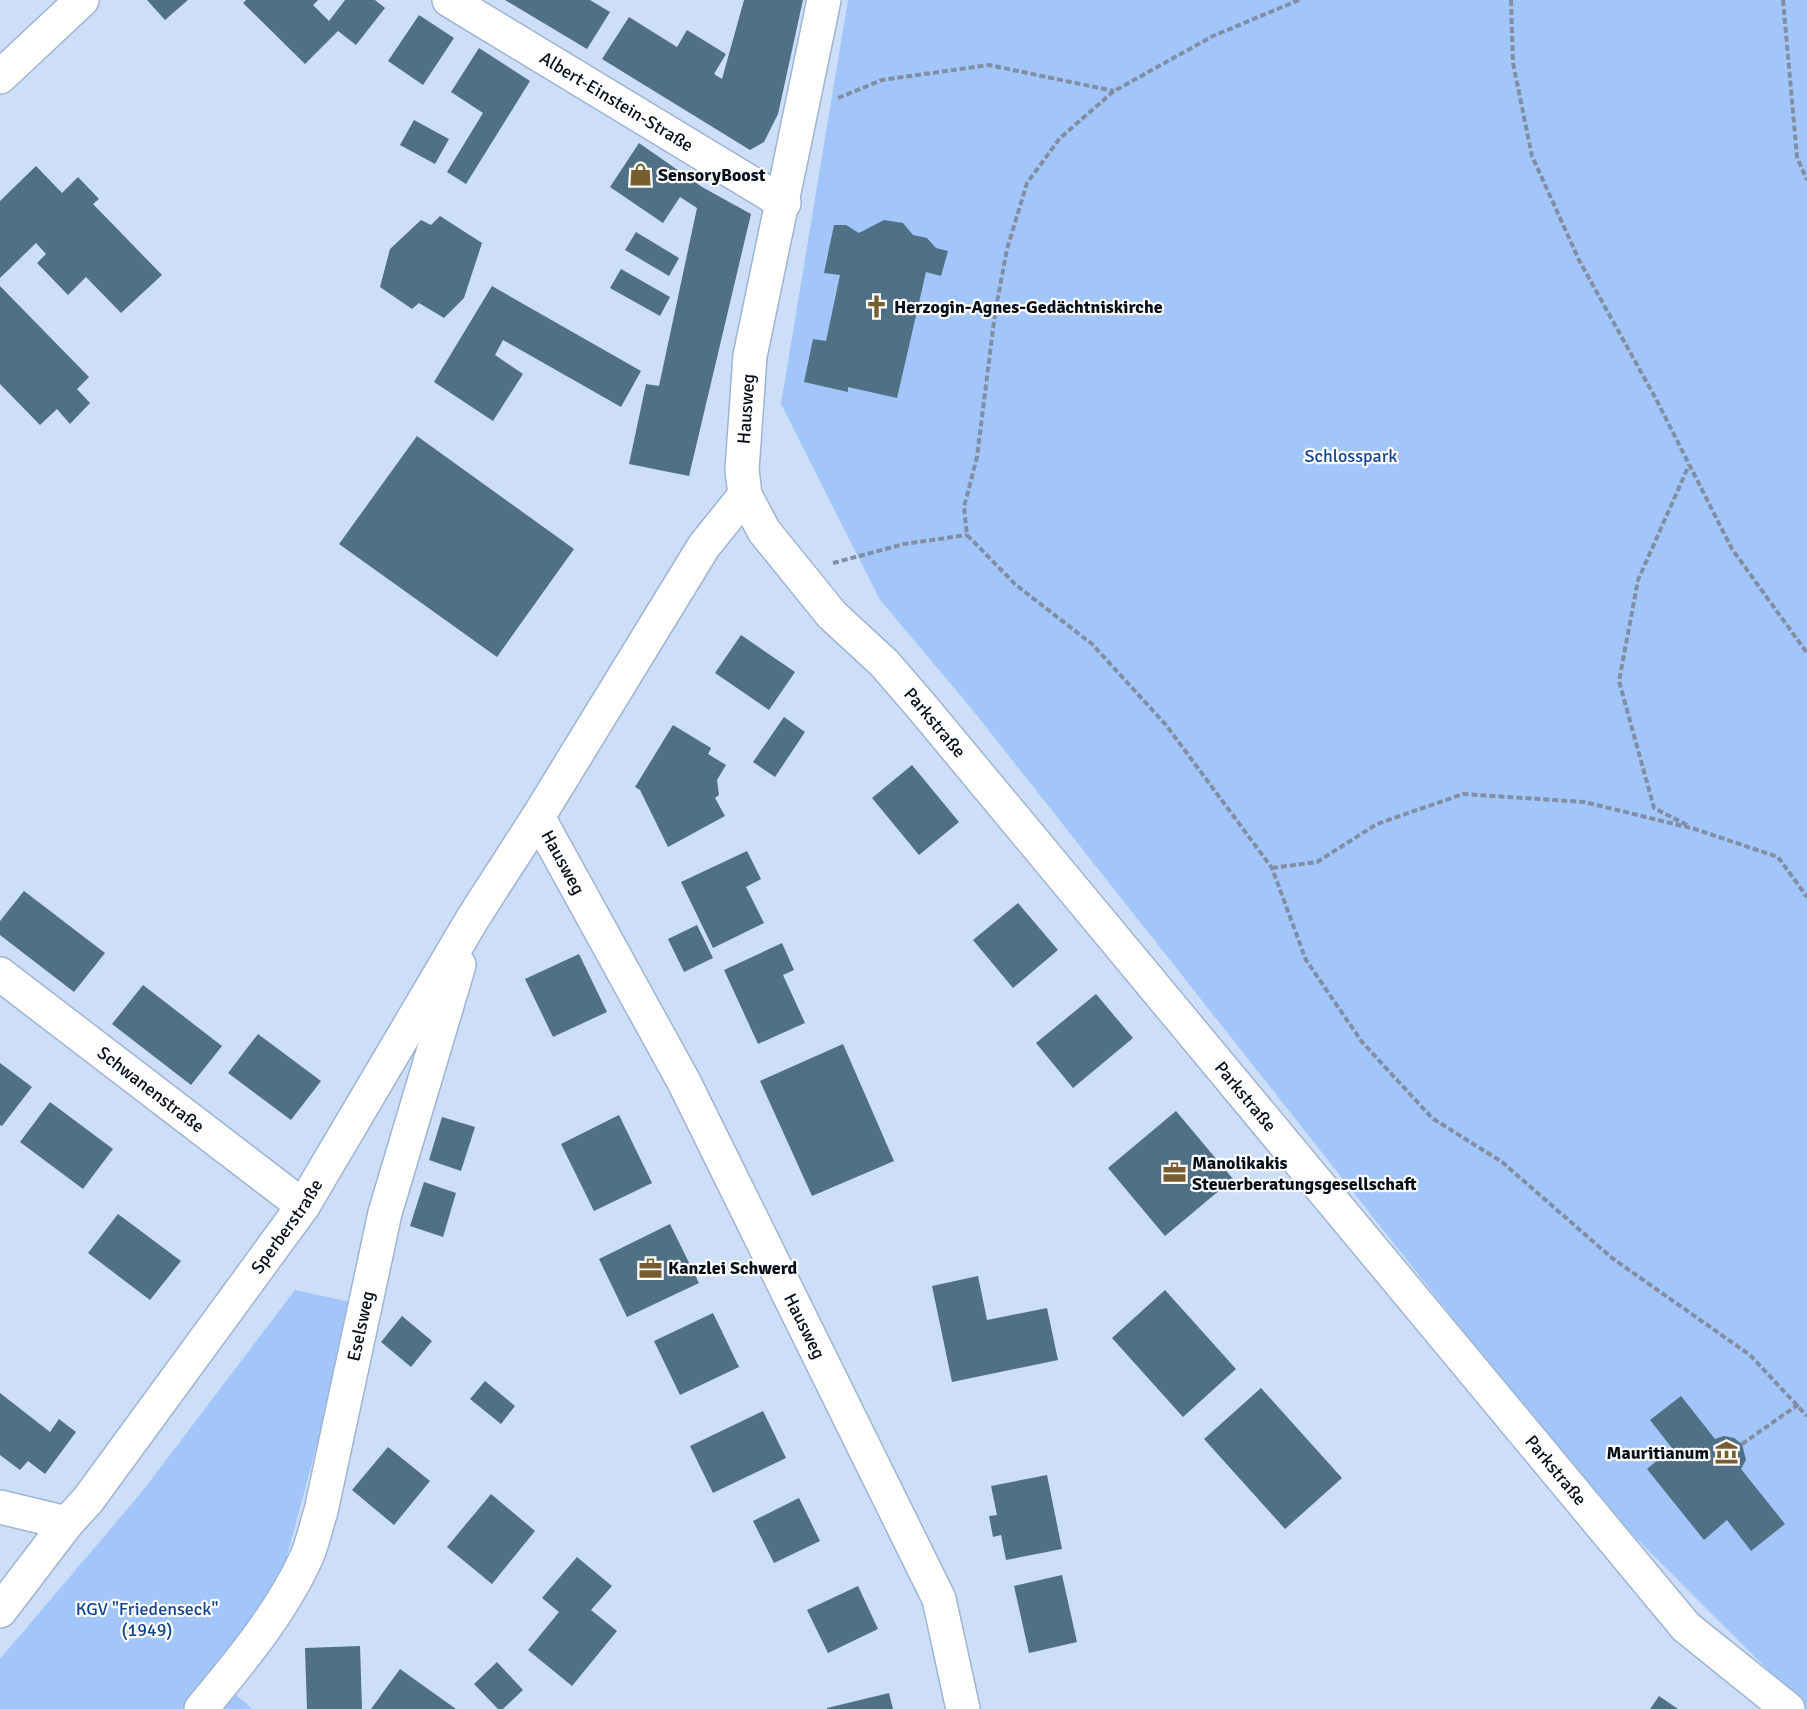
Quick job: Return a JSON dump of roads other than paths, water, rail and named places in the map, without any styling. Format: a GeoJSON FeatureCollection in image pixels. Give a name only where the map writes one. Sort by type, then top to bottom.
{"type":"FeatureCollection","features":[{"type":"Feature","properties":{"kind":"street"},"geometry":{"type":"LineString","coordinates":[[0,77],[82,0]]}},
{"type":"Feature","properties":{"kind":"street","name":"Albert-Einstein-Straße"},"geometry":{"type":"LineString","coordinates":[[449,0],[784,203]]}},
{"type":"Feature","properties":{"kind":"street","name":"Hausweg"},"geometry":{"type":"LineString","coordinates":[[824,0],[784,203],[750,357],[743,432],[742,470],[746,495],[704,546],[538,817],[684,1083],[939,1599],[963,1709]]}},
{"type":"Feature","properties":{"kind":"street","name":"Parkstraße"},"geometry":{"type":"LineString","coordinates":[[746,495],[764,531],[832,615],[884,663],[922,707],[1686,1627],[1788,1709]]}},
{"type":"Feature","properties":{"kind":"street","name":"Sperberstraße"},"geometry":{"type":"LineString","coordinates":[[0,1611],[88,1500],[303,1206],[473,918],[538,817]]}},
{"type":"Feature","properties":{"kind":"street","name":"Eselsweg"},"geometry":{"type":"LineString","coordinates":[[201,1709],[233,1671],[283,1600],[307,1555],[321,1511],[385,1213],[473,918]]}},
{"type":"Feature","properties":{"kind":"street","name":"Schwanenstraße"},"geometry":{"type":"LineString","coordinates":[[0,974],[303,1206]]}},
{"type":"Feature","properties":{"kind":"street"},"geometry":{"type":"LineString","coordinates":[[0,1507],[67,1524]]}},
{"type":"Feature","properties":{"kind":"place","name":"SensoryBoost"},"geometry":{"type":"Point","coordinates":[640,175]}},
{"type":"Feature","properties":{"kind":"place","name":"Herzogin-Agnes-Gedächtniskirche"},"geometry":{"type":"Point","coordinates":[876,307]}},
{"type":"Feature","properties":{"kind":"place","name":"Manolikakis Steuerberatungsgesellschaft"},"geometry":{"type":"Point","coordinates":[1174,1173]}},
{"type":"Feature","properties":{"kind":"place","name":"Kanzlei Schwerd"},"geometry":{"type":"Point","coordinates":[650,1268]}},
{"type":"Feature","properties":{"kind":"place","name":"Mauritianum"},"geometry":{"type":"Point","coordinates":[1727,1453]}},
{"type":"Feature","properties":{"kind":"park label","name":"Schlosspark"},"geometry":{"type":"Point","coordinates":[1351,456]}},
{"type":"Feature","properties":{"kind":"park label","name":"KGV \"Friedenseck\" (1949)"},"geometry":{"type":"Point","coordinates":[147,1619]}}]}
